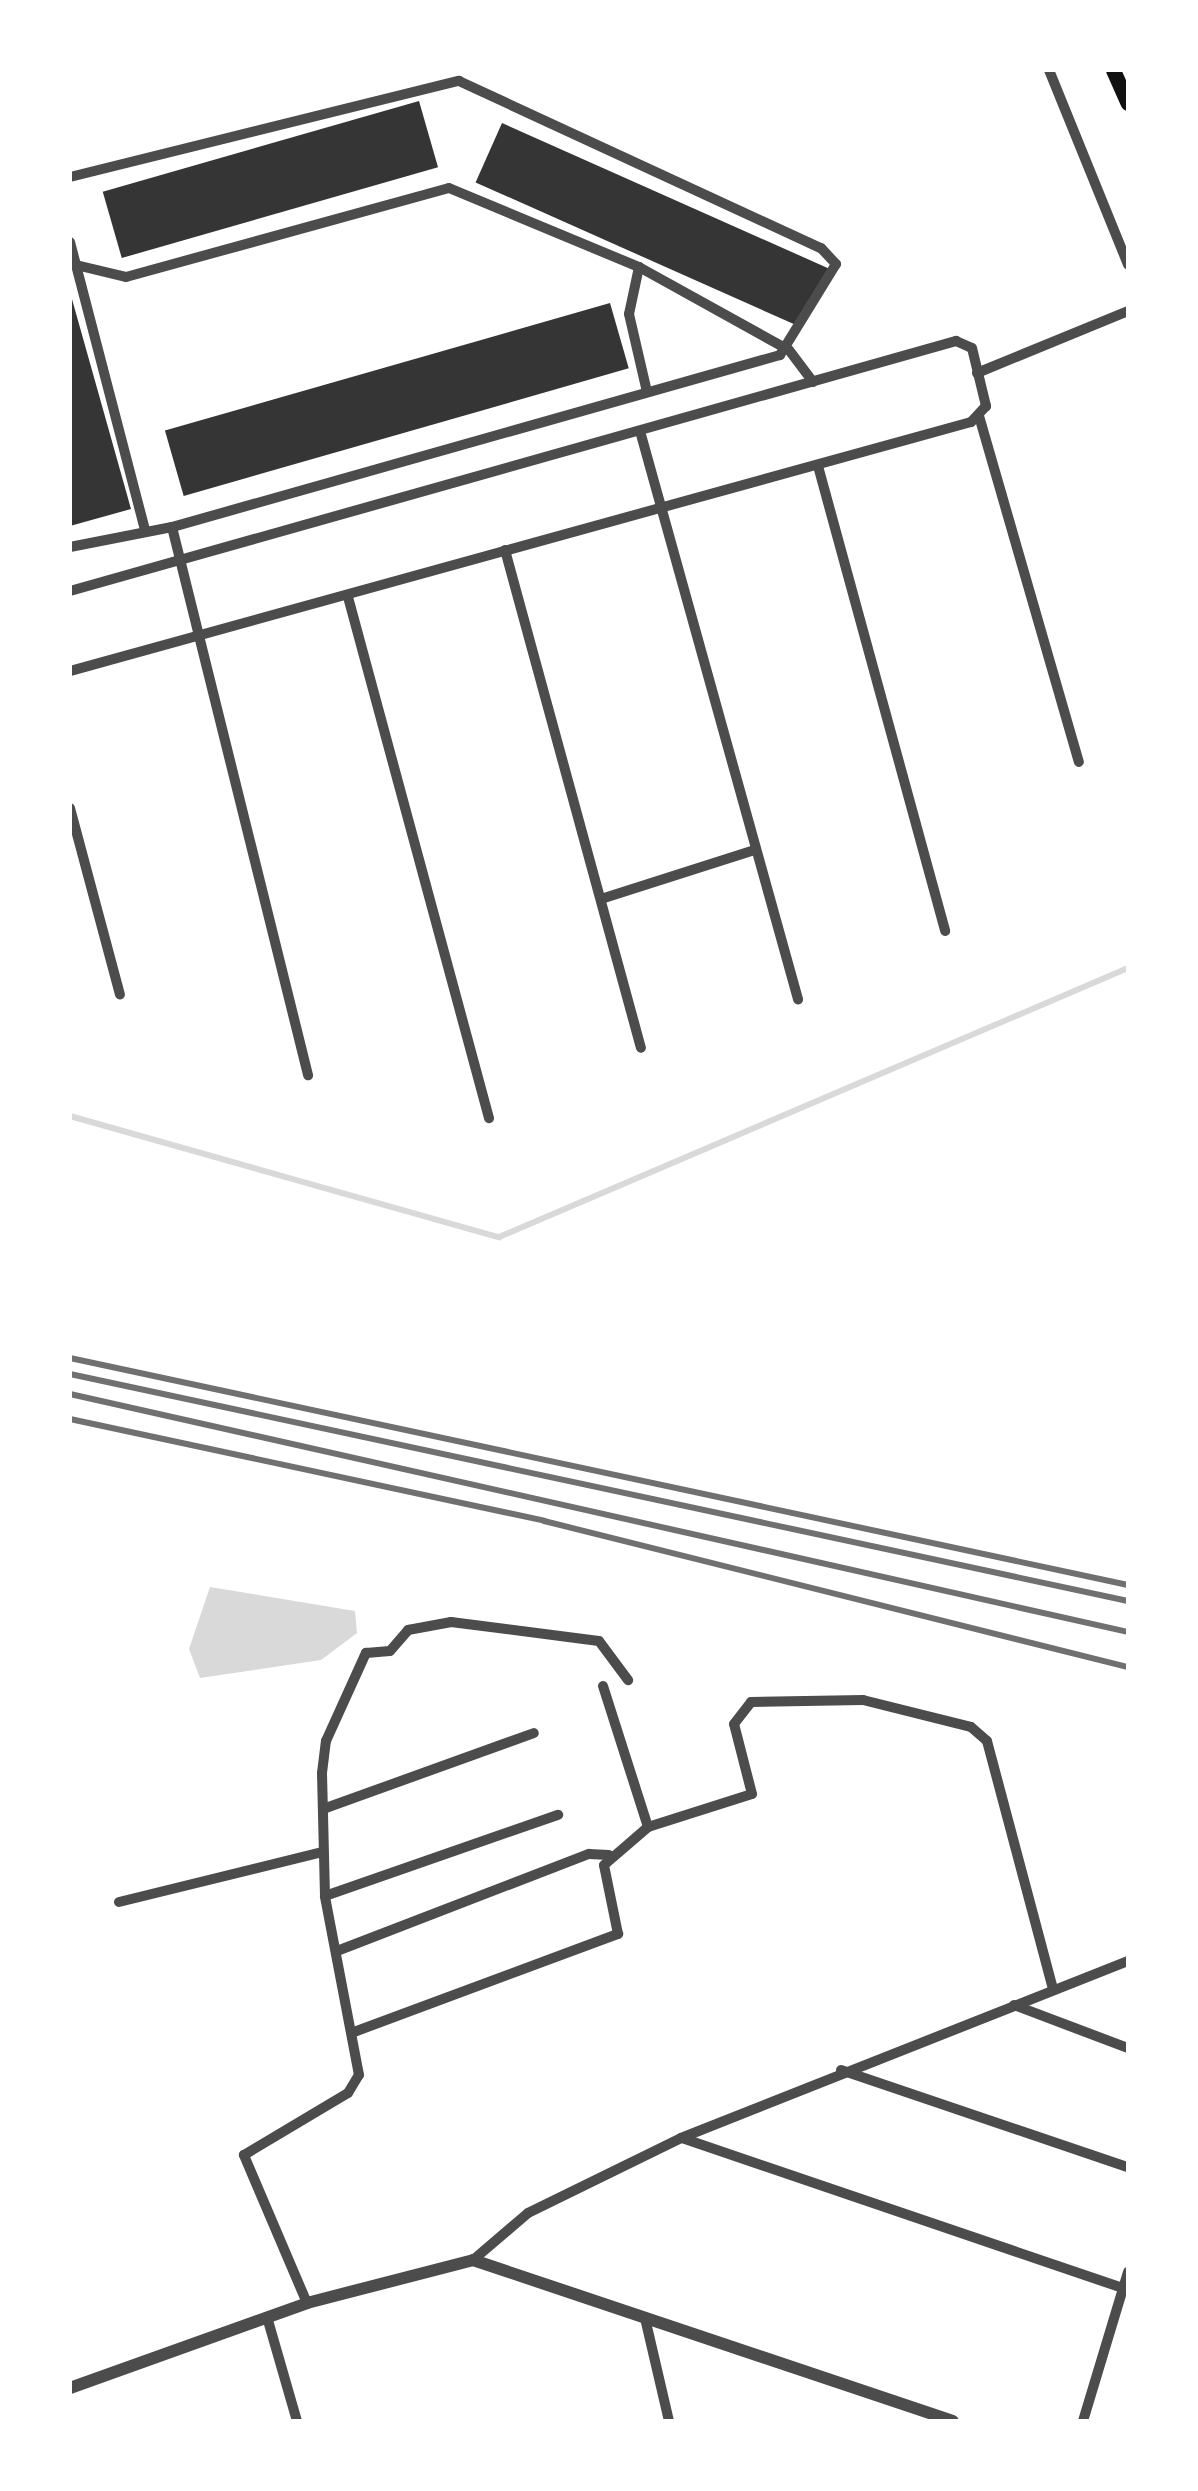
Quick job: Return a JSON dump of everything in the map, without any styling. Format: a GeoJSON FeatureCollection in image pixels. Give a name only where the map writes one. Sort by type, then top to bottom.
{"type":"FeatureCollection","features":[{"type":"Feature","properties":{"kind":"highway"},"geometry":{"type":"LineString","coordinates":[[1113,70],[1128,103]]}},
{"type":"Feature","properties":{"kind":"street"},"geometry":{"type":"LineString","coordinates":[[1049,70],[1128,264]]}},
{"type":"Feature","properties":{"kind":"street"},"geometry":{"type":"LineString","coordinates":[[70,177],[439,82],[476,85],[832,256],[834,274],[789,350],[172,527],[70,546]]}},
{"type":"Feature","properties":{"kind":"street"},"geometry":{"type":"LineString","coordinates":[[76,266],[126,277],[449,188],[639,267],[789,350],[812,382]]}},
{"type":"Feature","properties":{"kind":"street"},"geometry":{"type":"LineString","coordinates":[[70,242],[145,530]]}},
{"type":"Feature","properties":{"kind":"street"},"geometry":{"type":"LineString","coordinates":[[639,267],[629,314],[648,392]]}},
{"type":"Feature","properties":{"kind":"street"},"geometry":{"type":"LineString","coordinates":[[977,372],[1128,311]]}},
{"type":"Feature","properties":{"kind":"street"},"geometry":{"type":"LineString","coordinates":[[70,591],[956,341],[972,348],[979,416],[1079,762]]}},
{"type":"Feature","properties":{"kind":"street"},"geometry":{"type":"LineString","coordinates":[[70,671],[348,597],[660,506],[818,466],[979,416]]}},
{"type":"Feature","properties":{"kind":"street"},"geometry":{"type":"LineString","coordinates":[[640,431],[798,999]]}},
{"type":"Feature","properties":{"kind":"street"},"geometry":{"type":"LineString","coordinates":[[818,466],[945,931]]}},
{"type":"Feature","properties":{"kind":"street"},"geometry":{"type":"LineString","coordinates":[[172,527],[177,562],[308,1076]]}},
{"type":"Feature","properties":{"kind":"street"},"geometry":{"type":"LineString","coordinates":[[504,550],[641,1048]]}},
{"type":"Feature","properties":{"kind":"street"},"geometry":{"type":"LineString","coordinates":[[348,597],[489,1118]]}},
{"type":"Feature","properties":{"kind":"street"},"geometry":{"type":"LineString","coordinates":[[70,808],[120,994]]}},
{"type":"Feature","properties":{"kind":"street"},"geometry":{"type":"LineString","coordinates":[[601,899],[755,850]]}},
{"type":"Feature","properties":{"kind":"street"},"geometry":{"type":"LineString","coordinates":[[307,2303],[244,2155],[355,2086],[354,2032],[324,1896],[323,1809],[326,1741],[366,1653],[390,1651],[408,1630],[452,1622],[599,1641],[628,1680]]}},
{"type":"Feature","properties":{"kind":"street"},"geometry":{"type":"LineString","coordinates":[[604,1686],[648,1827]]}},
{"type":"Feature","properties":{"kind":"street"},"geometry":{"type":"LineString","coordinates":[[337,1951],[590,1854],[609,1855],[648,1827],[752,1794],[734,1724],[751,1702],[864,1700],[971,1727],[986,1742],[1054,1989]]}},
{"type":"Feature","properties":{"kind":"street"},"geometry":{"type":"LineString","coordinates":[[323,1809],[534,1733]]}},
{"type":"Feature","properties":{"kind":"street"},"geometry":{"type":"LineString","coordinates":[[324,1896],[558,1815]]}},
{"type":"Feature","properties":{"kind":"street"},"geometry":{"type":"LineString","coordinates":[[119,1902],[323,1852]]}},
{"type":"Feature","properties":{"kind":"street"},"geometry":{"type":"LineString","coordinates":[[354,2032],[614,1938],[609,1855]]}},
{"type":"Feature","properties":{"kind":"street"},"geometry":{"type":"LineString","coordinates":[[70,2388],[307,2303],[472,2260],[528,2213],[681,2138],[840,2070],[1128,1960]]}},
{"type":"Feature","properties":{"kind":"street"},"geometry":{"type":"LineString","coordinates":[[1014,2005],[1128,2048]]}},
{"type":"Feature","properties":{"kind":"street"},"geometry":{"type":"LineString","coordinates":[[840,2070],[1128,2167]]}},
{"type":"Feature","properties":{"kind":"street"},"geometry":{"type":"LineString","coordinates":[[681,2138],[1125,2289]]}},
{"type":"Feature","properties":{"kind":"street"},"geometry":{"type":"LineString","coordinates":[[472,2260],[953,2421]]}},
{"type":"Feature","properties":{"kind":"street"},"geometry":{"type":"LineString","coordinates":[[1084,2421],[1128,2272]]}},
{"type":"Feature","properties":{"kind":"street"},"geometry":{"type":"LineString","coordinates":[[267,2317],[297,2421]]}},
{"type":"Feature","properties":{"kind":"street"},"geometry":{"type":"LineString","coordinates":[[646,2318],[669,2421]]}},
{"type":"Feature","properties":{"kind":"shaded area"},"geometry":{"type":"Polygon","coordinates":[[[210,1587],[355,1611],[357,1633],[321,1660],[200,1678],[189,1649],[210,1587]]]}},
{"type":"Feature","properties":{"kind":"building"},"geometry":{"type":"Polygon","coordinates":[[[419,101],[438,167],[122,258],[103,192],[419,101]]]}},
{"type":"Feature","properties":{"kind":"building"},"geometry":{"type":"Polygon","coordinates":[[[502,123],[828,268],[802,328],[476,182],[502,123]]]}},
{"type":"Feature","properties":{"kind":"building"},"geometry":{"type":"Polygon","coordinates":[[[70,292],[131,509],[70,526],[70,292]]]}},
{"type":"Feature","properties":{"kind":"building"},"geometry":{"type":"Polygon","coordinates":[[[610,303],[629,368],[184,496],[165,431],[610,303]]]}},
{"type":"Feature","properties":{"kind":"waterway"},"geometry":{"type":"LineString","coordinates":[[70,1116],[499,1237],[1128,968]]}},
{"type":"Feature","properties":{"kind":"railway"},"geometry":{"type":"LineString","coordinates":[[70,1358],[1128,1585]]}},
{"type":"Feature","properties":{"kind":"railway"},"geometry":{"type":"LineString","coordinates":[[70,1374],[1128,1601]]}},
{"type":"Feature","properties":{"kind":"railway"},"geometry":{"type":"LineString","coordinates":[[70,1394],[1128,1632]]}},
{"type":"Feature","properties":{"kind":"railway"},"geometry":{"type":"LineString","coordinates":[[70,1419],[544,1521],[1128,1667]]}}]}
